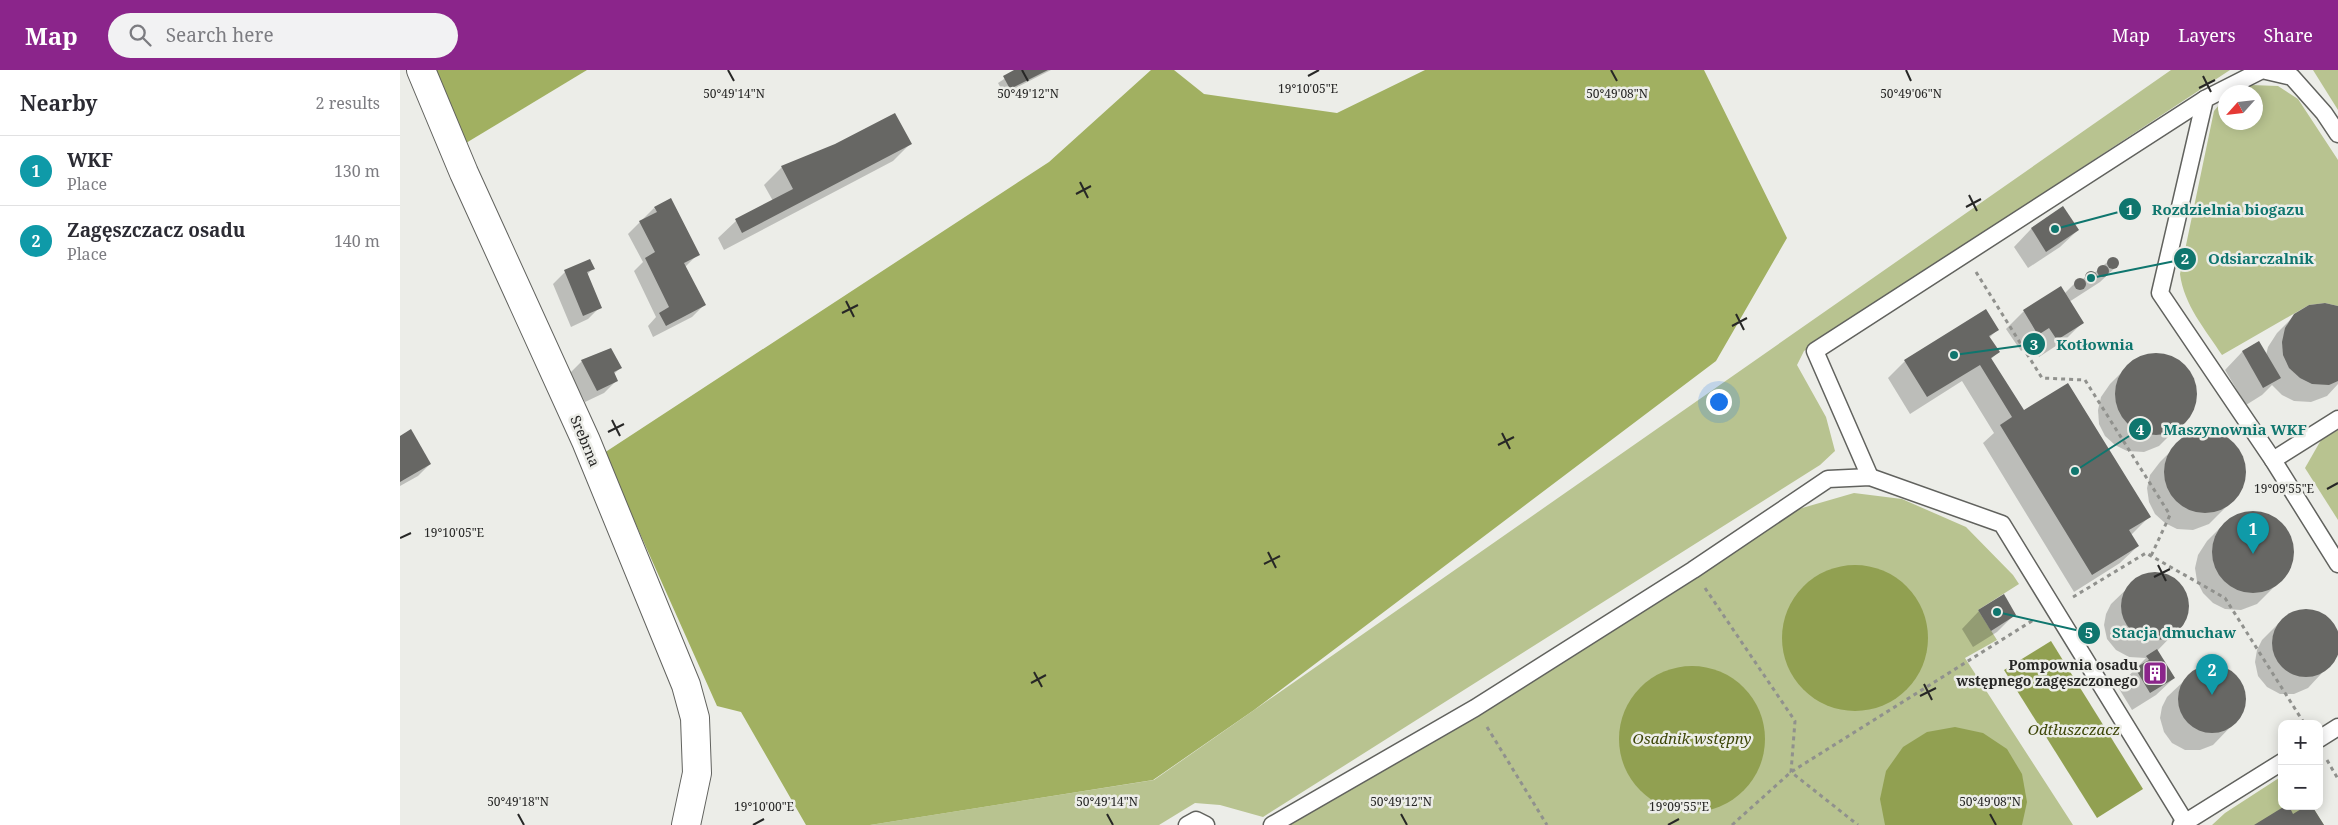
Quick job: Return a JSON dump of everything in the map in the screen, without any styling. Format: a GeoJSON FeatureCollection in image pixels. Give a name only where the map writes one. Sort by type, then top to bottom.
{"type":"FeatureCollection","features":[{"type":"Feature","properties":{"kind":"street","name":"Srebrna"},"geometry":{"type":"LineString","coordinates":[[421,70],[464,173],[586,441],[686,685],[695,718],[697,773],[686,825]]}},
{"type":"Feature","properties":{"kind":"lane"},"geometry":{"type":"LineString","coordinates":[[1870,477],[1815,351],[2205,99],[2262,70],[2292,77],[2324,112],[2338,134]]}},
{"type":"Feature","properties":{"kind":"lane"},"geometry":{"type":"LineString","coordinates":[[2205,99],[2160,293],[2272,460],[2338,564]]}},
{"type":"Feature","properties":{"kind":"lane"},"geometry":{"type":"LineString","coordinates":[[2272,460],[2338,419]]}},
{"type":"Feature","properties":{"kind":"lane"},"geometry":{"type":"LineString","coordinates":[[1272,825],[1475,708],[1693,570],[1828,479],[1870,477],[2002,524],[2184,824],[2278,765]]}},
{"type":"Feature","properties":{"kind":"lane"},"geometry":{"type":"LineString","coordinates":[[2323,736],[2338,727]]}},
{"type":"Feature","properties":{"kind":"lane"},"geometry":{"type":"LineString","coordinates":[[1187,825],[1196,820],[1206,825]]}},
{"type":"Feature","properties":{"kind":"path"},"geometry":{"type":"LineString","coordinates":[[1965,254],[2042,378],[2085,380],[2170,515],[2152,556]]}},
{"type":"Feature","properties":{"kind":"path"},"geometry":{"type":"LineString","coordinates":[[1732,825],[1791,772],[2146,553],[2225,598],[2301,720]]}},
{"type":"Feature","properties":{"kind":"path"},"geometry":{"type":"LineString","coordinates":[[1693,570],[1795,720],[1791,772]]}},
{"type":"Feature","properties":{"kind":"path"},"geometry":{"type":"LineString","coordinates":[[1475,708],[1547,825]]}},
{"type":"Feature","properties":{"kind":"path"},"geometry":{"type":"LineString","coordinates":[[2324,756],[2338,779]]}},
{"type":"Feature","properties":{"kind":"path"},"geometry":{"type":"LineString","coordinates":[[1791,772],[1858,825]]}},
{"type":"Feature","properties":{"kind":"shaded area"},"geometry":{"type":"Polygon","coordinates":[[[433,70],[587,70],[466,143],[433,70]]]}},
{"type":"Feature","properties":{"kind":"shaded area"},"geometry":{"type":"Polygon","coordinates":[[[1151,70],[1174,70],[1204,94],[1337,113],[1425,70],[1704,70],[1787,238],[1716,361],[1254,710],[1153,780],[870,825],[806,825],[741,712],[717,706],[604,453],[1049,162],[1151,70]]]}},
{"type":"Feature","properties":{"kind":"shaded area"},"geometry":{"type":"Polygon","coordinates":[[[2171,70],[2230,70],[1804,351],[1797,365],[1826,417],[1835,451],[1820,465],[1263,817],[1220,805],[1195,803],[1159,825],[870,825],[1154,780],[2171,70]]]}},
{"type":"Feature","properties":{"kind":"shaded area"},"geometry":{"type":"Polygon","coordinates":[[[2313,70],[2338,70],[2338,110],[2313,70]]]}},
{"type":"Feature","properties":{"kind":"shaded area"},"geometry":{"type":"Polygon","coordinates":[[[2263,85],[2278,86],[2298,99],[2338,160],[2338,306],[2325,303],[2309,305],[2222,355],[2191,306],[2182,285],[2180,274],[2214,111],[2218,106],[2218,130],[2263,130],[2263,85]]]}},
{"type":"Feature","properties":{"kind":"shaded area"},"geometry":{"type":"Polygon","coordinates":[[[2338,430],[2338,520],[2305,468],[2321,440],[2338,430]]]}},
{"type":"Feature","properties":{"kind":"shaded area"},"geometry":{"type":"Polygon","coordinates":[[[1854,493],[1902,499],[1966,527],[2013,575],[2019,584],[1978,610],[1997,640],[1965,658],[2073,825],[1290,825],[1778,515],[1854,493]]]}},
{"type":"Feature","properties":{"kind":"shaded area"},"geometry":{"type":"Polygon","coordinates":[[[2278,779],[2278,810],[2315,810],[2324,825],[2212,825],[2225,813],[2278,779]]]}},
{"type":"Feature","properties":{"kind":"water"},"geometry":{"type":"Polygon","coordinates":[[[1855,565],[1883,571],[1906,587],[1922,610],[1928,638],[1922,666],[1906,689],[1883,705],[1855,711],[1827,705],[1804,689],[1788,666],[1782,638],[1788,610],[1804,587],[1827,571],[1855,565]]]}},
{"type":"Feature","properties":{"kind":"water","name":"Odtłuszczacz"},"geometry":{"type":"Polygon","coordinates":[[[2051,641],[2143,789],[2097,818],[2004,670],[2051,641]]]}},
{"type":"Feature","properties":{"kind":"water","name":"Osadnik wstępny"},"geometry":{"type":"Polygon","coordinates":[[[1692,666],[1720,672],[1743,688],[1759,711],[1765,739],[1759,767],[1743,790],[1720,806],[1692,812],[1664,806],[1641,790],[1625,767],[1619,739],[1625,711],[1641,688],[1664,672],[1692,666]]]}},
{"type":"Feature","properties":{"kind":"water"},"geometry":{"type":"Polygon","coordinates":[[[1955,727],[1983,733],[2007,749],[2022,774],[2027,802],[2022,825],[1885,825],[1880,799],[1886,771],[1903,747],[1927,732],[1955,727]]]}},
{"type":"Feature","properties":{"kind":"building"},"geometry":{"type":"Polygon","coordinates":[[[1014,70],[1048,70],[1010,89],[1003,76],[1014,70]]]}},
{"type":"Feature","properties":{"kind":"building"},"geometry":{"type":"Polygon","coordinates":[[[895,113],[912,144],[742,233],[735,219],[793,189],[781,166],[835,144],[895,113]]]}},
{"type":"Feature","properties":{"kind":"building"},"geometry":{"type":"Polygon","coordinates":[[[671,198],[700,255],[684,263],[706,305],[666,326],[659,313],[669,307],[645,258],[655,252],[639,221],[657,212],[654,207],[671,198]]]}},
{"type":"Feature","properties":{"kind":"building"},"geometry":{"type":"Polygon","coordinates":[[[2063,206],[2079,230],[2046,252],[2031,228],[2063,206]]]}},
{"type":"Feature","properties":{"kind":"building"},"geometry":{"type":"Polygon","coordinates":[[[2111,257],[2115,257],[2119,263],[2115,269],[2111,269],[2107,265],[2107,261],[2111,257]]]}},
{"type":"Feature","properties":{"kind":"building"},"geometry":{"type":"Polygon","coordinates":[[[590,259],[595,269],[587,272],[602,308],[583,316],[564,270],[590,259]]]}},
{"type":"Feature","properties":{"kind":"building"},"geometry":{"type":"Polygon","coordinates":[[[2103,265],[2109,271],[2103,277],[2097,271],[2103,265]]]}},
{"type":"Feature","properties":{"kind":"building"},"geometry":{"type":"Polygon","coordinates":[[[2089,271],[2093,271],[2097,277],[2093,283],[2089,283],[2085,279],[2085,275],[2089,271]]]}},
{"type":"Feature","properties":{"kind":"building"},"geometry":{"type":"Polygon","coordinates":[[[2080,278],[2086,284],[2080,290],[2074,284],[2080,278]]]}},
{"type":"Feature","properties":{"kind":"building"},"geometry":{"type":"Polygon","coordinates":[[[2061,286],[2084,323],[2057,340],[2049,328],[2038,335],[2023,310],[2061,286]]]}},
{"type":"Feature","properties":{"kind":"building"},"geometry":{"type":"Polygon","coordinates":[[[2325,303],[2338,306],[2338,381],[2329,385],[2312,384],[2300,378],[2289,368],[2283,355],[2282,342],[2285,328],[2294,314],[2309,305],[2325,303]]]}},
{"type":"Feature","properties":{"kind":"building"},"geometry":{"type":"Polygon","coordinates":[[[1986,309],[1999,330],[1989,336],[2000,352],[1991,358],[2024,410],[2068,383],[2151,517],[2129,530],[2139,546],[2092,575],[2000,425],[2012,417],[1980,365],[1927,397],[1904,360],[1986,309]]]}},
{"type":"Feature","properties":{"kind":"building"},"geometry":{"type":"Polygon","coordinates":[[[2259,341],[2281,378],[2263,388],[2242,351],[2259,341]]]}},
{"type":"Feature","properties":{"kind":"building"},"geometry":{"type":"Polygon","coordinates":[[[611,348],[622,368],[614,372],[618,381],[597,391],[581,360],[611,348]]]}},
{"type":"Feature","properties":{"kind":"building"},"geometry":{"type":"Polygon","coordinates":[[[2156,353],[2172,356],[2185,365],[2194,378],[2197,394],[2194,410],[2185,423],[2172,432],[2156,435],[2140,432],[2127,423],[2118,410],[2115,394],[2118,378],[2127,365],[2140,356],[2156,353]]]}},
{"type":"Feature","properties":{"kind":"building"},"geometry":{"type":"Polygon","coordinates":[[[411,429],[431,464],[400,482],[400,436],[411,429]]]}},
{"type":"Feature","properties":{"kind":"building"},"geometry":{"type":"Polygon","coordinates":[[[2205,431],[2221,434],[2234,443],[2243,456],[2246,472],[2243,488],[2234,501],[2221,510],[2205,513],[2189,510],[2176,501],[2167,488],[2164,472],[2167,456],[2176,443],[2189,434],[2205,431]]]}},
{"type":"Feature","properties":{"kind":"building"},"geometry":{"type":"Polygon","coordinates":[[[2253,511],[2269,514],[2282,523],[2291,536],[2294,552],[2291,568],[2282,581],[2269,590],[2253,593],[2237,590],[2224,581],[2215,568],[2212,552],[2215,536],[2224,523],[2237,514],[2253,511]]]}},
{"type":"Feature","properties":{"kind":"building"},"geometry":{"type":"Polygon","coordinates":[[[2155,572],[2168,575],[2179,582],[2186,593],[2189,606],[2186,619],[2179,630],[2168,637],[2155,640],[2142,637],[2131,630],[2124,619],[2121,606],[2124,593],[2131,582],[2142,575],[2155,572]]]}},
{"type":"Feature","properties":{"kind":"building"},"geometry":{"type":"Polygon","coordinates":[[[2004,594],[2016,615],[1991,631],[1978,610],[2004,594]]]}},
{"type":"Feature","properties":{"kind":"building"},"geometry":{"type":"Polygon","coordinates":[[[2306,609],[2319,612],[2330,619],[2337,630],[2339,650],[2337,656],[2330,667],[2319,674],[2306,677],[2293,674],[2282,667],[2275,656],[2272,643],[2275,630],[2282,619],[2293,612],[2306,609]]]}},
{"type":"Feature","properties":{"kind":"building","name":"Pompownia osadu wstępnego zagęszczonego"},"geometry":{"type":"Polygon","coordinates":[[[2157,649],[2175,678],[2150,693],[2135,668],[2149,660],[2146,656],[2157,649]]]}},
{"type":"Feature","properties":{"kind":"building"},"geometry":{"type":"Polygon","coordinates":[[[2212,665],[2225,668],[2236,675],[2243,686],[2246,699],[2243,712],[2236,723],[2225,730],[2212,733],[2199,730],[2188,723],[2181,712],[2178,699],[2181,686],[2188,675],[2199,668],[2212,665]]]}},
{"type":"Feature","properties":{"kind":"building"},"geometry":{"type":"Polygon","coordinates":[[[2278,810],[2291,810],[2293,814],[2300,810],[2315,810],[2324,825],[2254,825],[2278,810]]]}},
{"type":"Feature","properties":{"kind":"place","name":"Rozdzielnia biogazu"},"geometry":{"type":"Point","coordinates":[2055,229]}},
{"type":"Feature","properties":{"kind":"place","name":"Odsiarczalnik"},"geometry":{"type":"Point","coordinates":[2091,278]}},
{"type":"Feature","properties":{"kind":"place","name":"Kotłownia"},"geometry":{"type":"Point","coordinates":[1954,355]}},
{"type":"Feature","properties":{"kind":"place","name":"Maszynownia WKF"},"geometry":{"type":"Point","coordinates":[2075,471]}},
{"type":"Feature","properties":{"kind":"place","name":"WKF"},"geometry":{"type":"Point","coordinates":[2253,554]}},
{"type":"Feature","properties":{"kind":"place","name":"Stacja dmuchaw"},"geometry":{"type":"Point","coordinates":[1997,612]}},
{"type":"Feature","properties":{"kind":"place","name":"Pompownia osadu wstępnego zagęszczonego"},"geometry":{"type":"Point","coordinates":[2155,673]}},
{"type":"Feature","properties":{"kind":"place","name":"Zagęszczacz osadu"},"geometry":{"type":"Point","coordinates":[2212,695]}}]}
